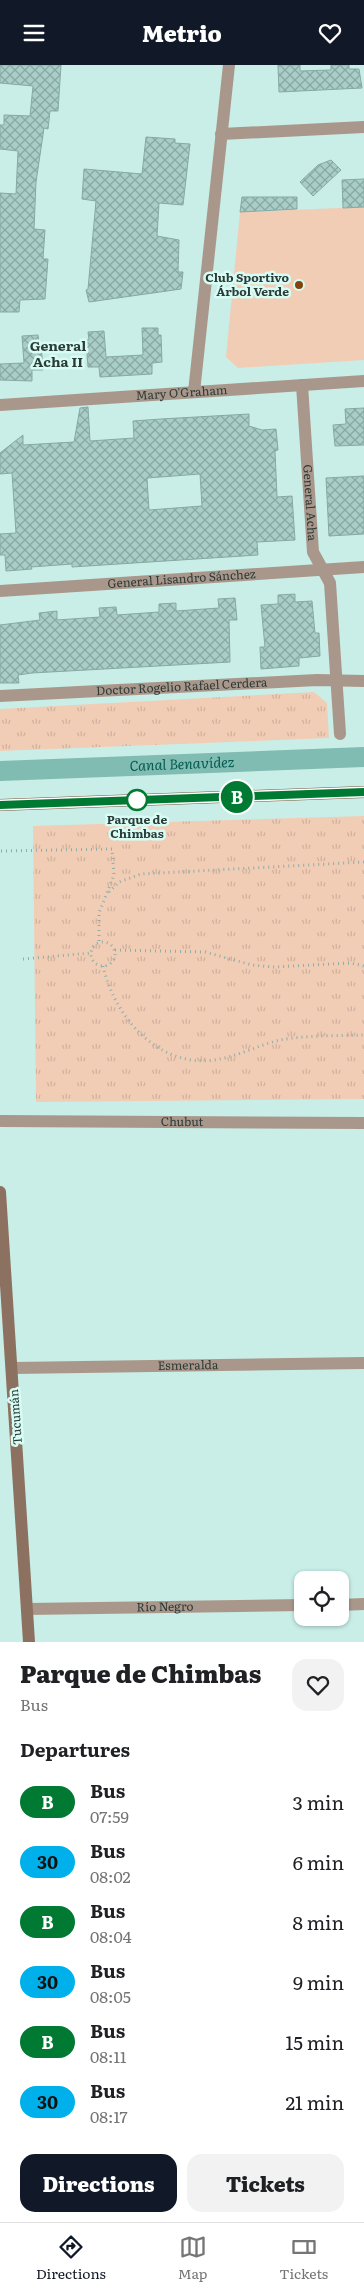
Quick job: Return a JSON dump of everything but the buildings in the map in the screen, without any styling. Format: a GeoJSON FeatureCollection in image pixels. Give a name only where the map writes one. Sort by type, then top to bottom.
{"type":"FeatureCollection","features":[{"type":"Feature","properties":{"kind":"main road"},"geometry":{"type":"LineString","coordinates":[[0,805],[364,792]]}},
{"type":"Feature","properties":{"kind":"main road","name":"Tucumán"},"geometry":{"type":"LineString","coordinates":[[0,1191],[29,1642]]}},
{"type":"Feature","properties":{"kind":"street"},"geometry":{"type":"LineString","coordinates":[[194,392],[229,65]]}},
{"type":"Feature","properties":{"kind":"street"},"geometry":{"type":"LineString","coordinates":[[222,134],[364,127]]}},
{"type":"Feature","properties":{"kind":"street","name":"Mary O'Graham"},"geometry":{"type":"LineString","coordinates":[[0,405],[364,381]]}},
{"type":"Feature","properties":{"kind":"street","name":"General Acha"},"geometry":{"type":"LineString","coordinates":[[302,385],[313,552],[330,583],[340,734]]}},
{"type":"Feature","properties":{"kind":"street","name":"General Lisandro Sánchez"},"geometry":{"type":"LineString","coordinates":[[0,591],[364,567]]}},
{"type":"Feature","properties":{"kind":"street","name":"Doctor Rogelio Rafael Cerdera"},"geometry":{"type":"LineString","coordinates":[[0,697],[364,681]]}},
{"type":"Feature","properties":{"kind":"street","name":"Chubut"},"geometry":{"type":"LineString","coordinates":[[0,1121],[364,1123]]}},
{"type":"Feature","properties":{"kind":"street","name":"Esmeralda"},"geometry":{"type":"LineString","coordinates":[[12,1368],[364,1363]]}},
{"type":"Feature","properties":{"kind":"street","name":"Río Negro"},"geometry":{"type":"LineString","coordinates":[[28,1609],[294,1605]]}},
{"type":"Feature","properties":{"kind":"street"},"geometry":{"type":"LineString","coordinates":[[349,1605],[364,1605]]}},
{"type":"Feature","properties":{"kind":"path"},"geometry":{"type":"LineString","coordinates":[[1,851],[112,849],[114,875],[109,892],[99,913],[100,942]]}},
{"type":"Feature","properties":{"kind":"path"},"geometry":{"type":"LineString","coordinates":[[109,892],[119,882],[141,874],[364,862]]}},
{"type":"Feature","properties":{"kind":"path"},"geometry":{"type":"LineString","coordinates":[[100,942],[109,943],[115,950],[114,959],[107,965],[102,966],[94,962],[91,953],[92,948],[100,942]]}},
{"type":"Feature","properties":{"kind":"path"},"geometry":{"type":"LineString","coordinates":[[115,950],[205,952],[252,965],[272,967],[351,963],[364,965]]}},
{"type":"Feature","properties":{"kind":"path"},"geometry":{"type":"LineString","coordinates":[[24,959],[91,953]]}},
{"type":"Feature","properties":{"kind":"path"},"geometry":{"type":"LineString","coordinates":[[102,966],[116,1003],[138,1032],[167,1055],[214,1060],[280,1040],[364,1035]]}},
{"type":"Feature","properties":{"kind":"green space","name":"Club Sportivo Árbol Verde"},"geometry":{"type":"Polygon","coordinates":[[[364,207],[364,360],[238,368],[226,357],[240,212],[364,207]]]}},
{"type":"Feature","properties":{"kind":"green space"},"geometry":{"type":"Polygon","coordinates":[[[314,692],[327,703],[329,738],[0,751],[0,709],[314,692]]]}},
{"type":"Feature","properties":{"kind":"green space","name":"Parque de Chimbas"},"geometry":{"type":"Polygon","coordinates":[[[364,816],[364,1099],[36,1102],[33,826],[364,816]]]}},
{"type":"Feature","properties":{"kind":"waterway","name":"Canal Benavídez"},"geometry":{"type":"LineString","coordinates":[[0,771],[364,757]]}},
{"type":"Feature","properties":{"kind":"bus line","name":"B"},"geometry":{"type":"LineString","coordinates":[[0,805],[364,792]]}},
{"type":"Feature","properties":{"kind":"place","name":"Club Sportivo Árbol Verde"},"geometry":{"type":"Point","coordinates":[299,285]}},
{"type":"Feature","properties":{"kind":"place","name":"Parque de Chimbas"},"geometry":{"type":"Point","coordinates":[137,800]}},
{"type":"Feature","properties":{"kind":"district","name":"General Acha II"},"geometry":{"type":"Point","coordinates":[58,354]}}]}
